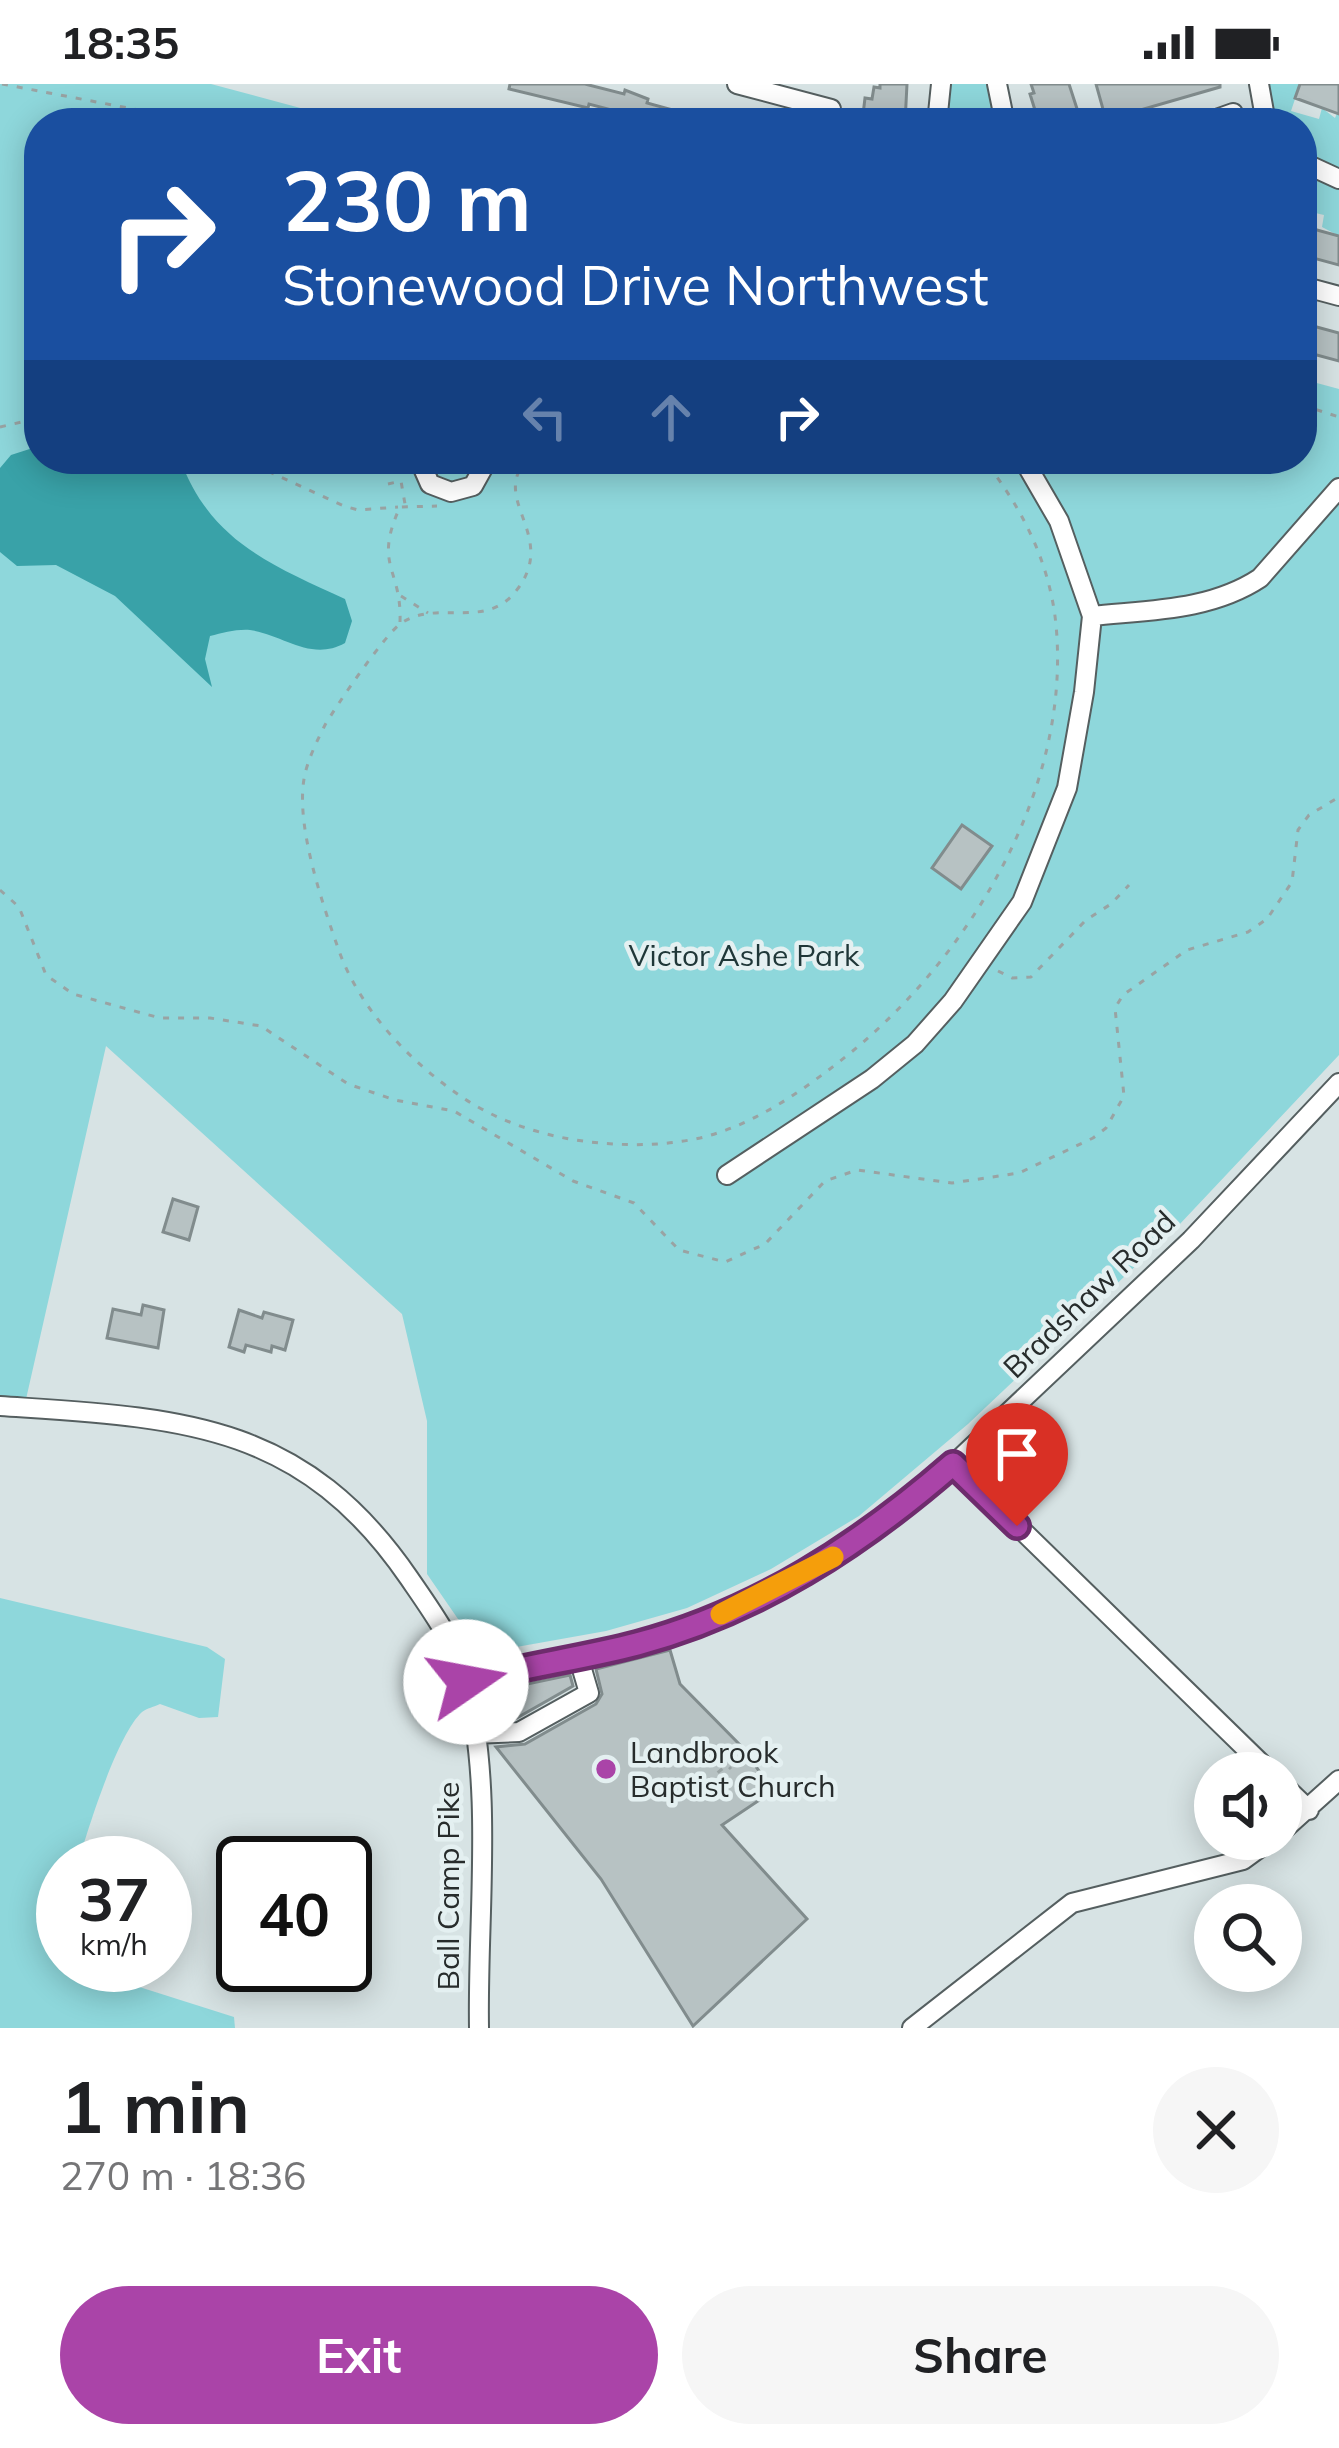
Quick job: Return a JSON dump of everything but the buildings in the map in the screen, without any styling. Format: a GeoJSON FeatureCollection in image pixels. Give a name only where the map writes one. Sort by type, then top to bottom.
{"type":"FeatureCollection","features":[{"type":"Feature","properties":{"kind":"street"},"geometry":{"type":"LineString","coordinates":[[737,84],[824,108]]}},
{"type":"Feature","properties":{"kind":"street"},"geometry":{"type":"LineString","coordinates":[[425,474],[430,484],[451,492],[473,486],[480,474]]}},
{"type":"Feature","properties":{"kind":"street"},"geometry":{"type":"LineString","coordinates":[[727,1175],[872,1079],[915,1044],[1022,902],[1067,788],[1092,616],[1060,521],[1032,474]]}},
{"type":"Feature","properties":{"kind":"street"},"geometry":{"type":"LineString","coordinates":[[1092,616],[1206,602],[1244,589],[1276,561],[1339,488]]}},
{"type":"Feature","properties":{"kind":"street","name":"Bradshaw Road"},"geometry":{"type":"LineString","coordinates":[[466,1682],[667,1635],[785,1584],[868,1534],[953,1464],[1191,1240],[1339,1083]]}},
{"type":"Feature","properties":{"kind":"street","name":"Ball Camp Pike"},"geometry":{"type":"LineString","coordinates":[[0,1406],[110,1413],[200,1426],[254,1444],[307,1472],[370,1529],[401,1568],[453,1648],[466,1682],[482,1810],[479,2028]]}},
{"type":"Feature","properties":{"kind":"street"},"geometry":{"type":"LineString","coordinates":[[953,1464],[1249,1752]]}},
{"type":"Feature","properties":{"kind":"street"},"geometry":{"type":"LineString","coordinates":[[473,1734],[519,1732],[589,1693],[579,1659]]}},
{"type":"Feature","properties":{"kind":"street"},"geometry":{"type":"LineString","coordinates":[[1302,1816],[1339,1780]]}},
{"type":"Feature","properties":{"kind":"street"},"geometry":{"type":"LineString","coordinates":[[1302,1803],[1309,1810]]}},
{"type":"Feature","properties":{"kind":"street"},"geometry":{"type":"LineString","coordinates":[[911,2028],[1072,1903],[1243,1860]]}},
{"type":"Feature","properties":{"kind":"path"},"geometry":{"type":"LineString","coordinates":[[2,84],[128,108]]}},
{"type":"Feature","properties":{"kind":"path"},"geometry":{"type":"LineString","coordinates":[[274,474],[358,510],[449,508]]}},
{"type":"Feature","properties":{"kind":"path"},"geometry":{"type":"LineString","coordinates":[[516,474],[512,489],[531,536],[532,554],[520,586],[505,603],[482,613],[430,614],[400,624],[325,726],[304,777],[301,804],[325,910],[346,974],[406,1051],[439,1082],[480,1110],[552,1136],[616,1146],[704,1137],[765,1113],[811,1084],[860,1047],[914,995],[985,899],[1022,818],[1053,710],[1056,621],[1035,542],[994,474]]}},
{"type":"Feature","properties":{"kind":"path"},"geometry":{"type":"LineString","coordinates":[[388,484],[401,482],[403,506],[386,551],[401,596],[400,624]]}},
{"type":"Feature","properties":{"kind":"path"},"geometry":{"type":"LineString","coordinates":[[401,596],[430,614]]}},
{"type":"Feature","properties":{"kind":"path"},"geometry":{"type":"LineString","coordinates":[[0,890],[19,908],[46,975],[57,986],[160,1018],[210,1018],[261,1026],[348,1084],[395,1100],[454,1111],[573,1180],[634,1203],[679,1250],[725,1262],[765,1244],[825,1181],[857,1170],[952,1183],[1019,1173],[1094,1138],[1115,1115],[1124,1096],[1115,1008],[1123,995],[1186,950],[1248,932],[1267,919],[1292,882],[1298,830],[1309,815],[1339,797]]}},
{"type":"Feature","properties":{"kind":"path"},"geometry":{"type":"LineString","coordinates":[[981,961],[1012,978],[1031,977],[1085,920],[1111,904],[1129,885]]}},
{"type":"Feature","properties":{"kind":"path"},"geometry":{"type":"LineString","coordinates":[[706,1782],[727,1765],[731,1769]]}},
{"type":"Feature","properties":{"kind":"green space","name":"Victor Ashe Park"},"geometry":{"type":"Polygon","coordinates":[[[0,84],[211,84],[300,108],[24,108],[24,474],[1317,474],[1317,383],[1339,389],[1339,1055],[1178,1226],[968,1424],[859,1516],[771,1569],[687,1608],[606,1631],[494,1651],[478,1648],[427,1574],[427,1421],[402,1314],[106,1046],[24,1408],[0,1406],[0,84]]]}},
{"type":"Feature","properties":{"kind":"green space"},"geometry":{"type":"Polygon","coordinates":[[[951,84],[986,84],[992,108],[947,108],[951,84]]]}},
{"type":"Feature","properties":{"kind":"green space"},"geometry":{"type":"Polygon","coordinates":[[[1269,84],[1300,84],[1292,108],[1273,108],[1269,84]]]}},
{"type":"Feature","properties":{"kind":"green space"},"geometry":{"type":"Polygon","coordinates":[[[1322,108],[1335,118],[1339,109],[1339,169],[1317,159],[1317,118],[1322,108]]]}},
{"type":"Feature","properties":{"kind":"green space"},"geometry":{"type":"Polygon","coordinates":[[[1317,179],[1339,189],[1339,236],[1322,227],[1324,215],[1317,213],[1317,179]]]}},
{"type":"Feature","properties":{"kind":"green space"},"geometry":{"type":"Polygon","coordinates":[[[0,1598],[207,1647],[225,1659],[218,1717],[199,1718],[160,1704],[142,1712],[104,1783],[87,1836],[36,1836],[36,1992],[155,1992],[234,2017],[235,2028],[0,2028],[0,1598]]]}},
{"type":"Feature","properties":{"kind":"shaded area"},"geometry":{"type":"Polygon","coordinates":[[[24,451],[24,474],[187,474],[208,511],[246,547],[345,599],[352,621],[345,643],[321,650],[250,630],[210,636],[205,659],[212,687],[115,596],[56,565],[17,566],[0,552],[0,468],[11,455],[24,451]]]}},
{"type":"Feature","properties":{"kind":"slow traffic"},"geometry":{"type":"LineString","coordinates":[[721,1614],[833,1557]]}},
{"type":"Feature","properties":{"kind":"place","name":"Landbrook Baptist Church"},"geometry":{"type":"Point","coordinates":[606,1769]}},
{"type":"Feature","properties":{"kind":"route"},"geometry":{"type":"LineString","coordinates":[[466,1682],[639,1644],[746,1604],[868,1534],[953,1464],[1017,1526]]}}]}
